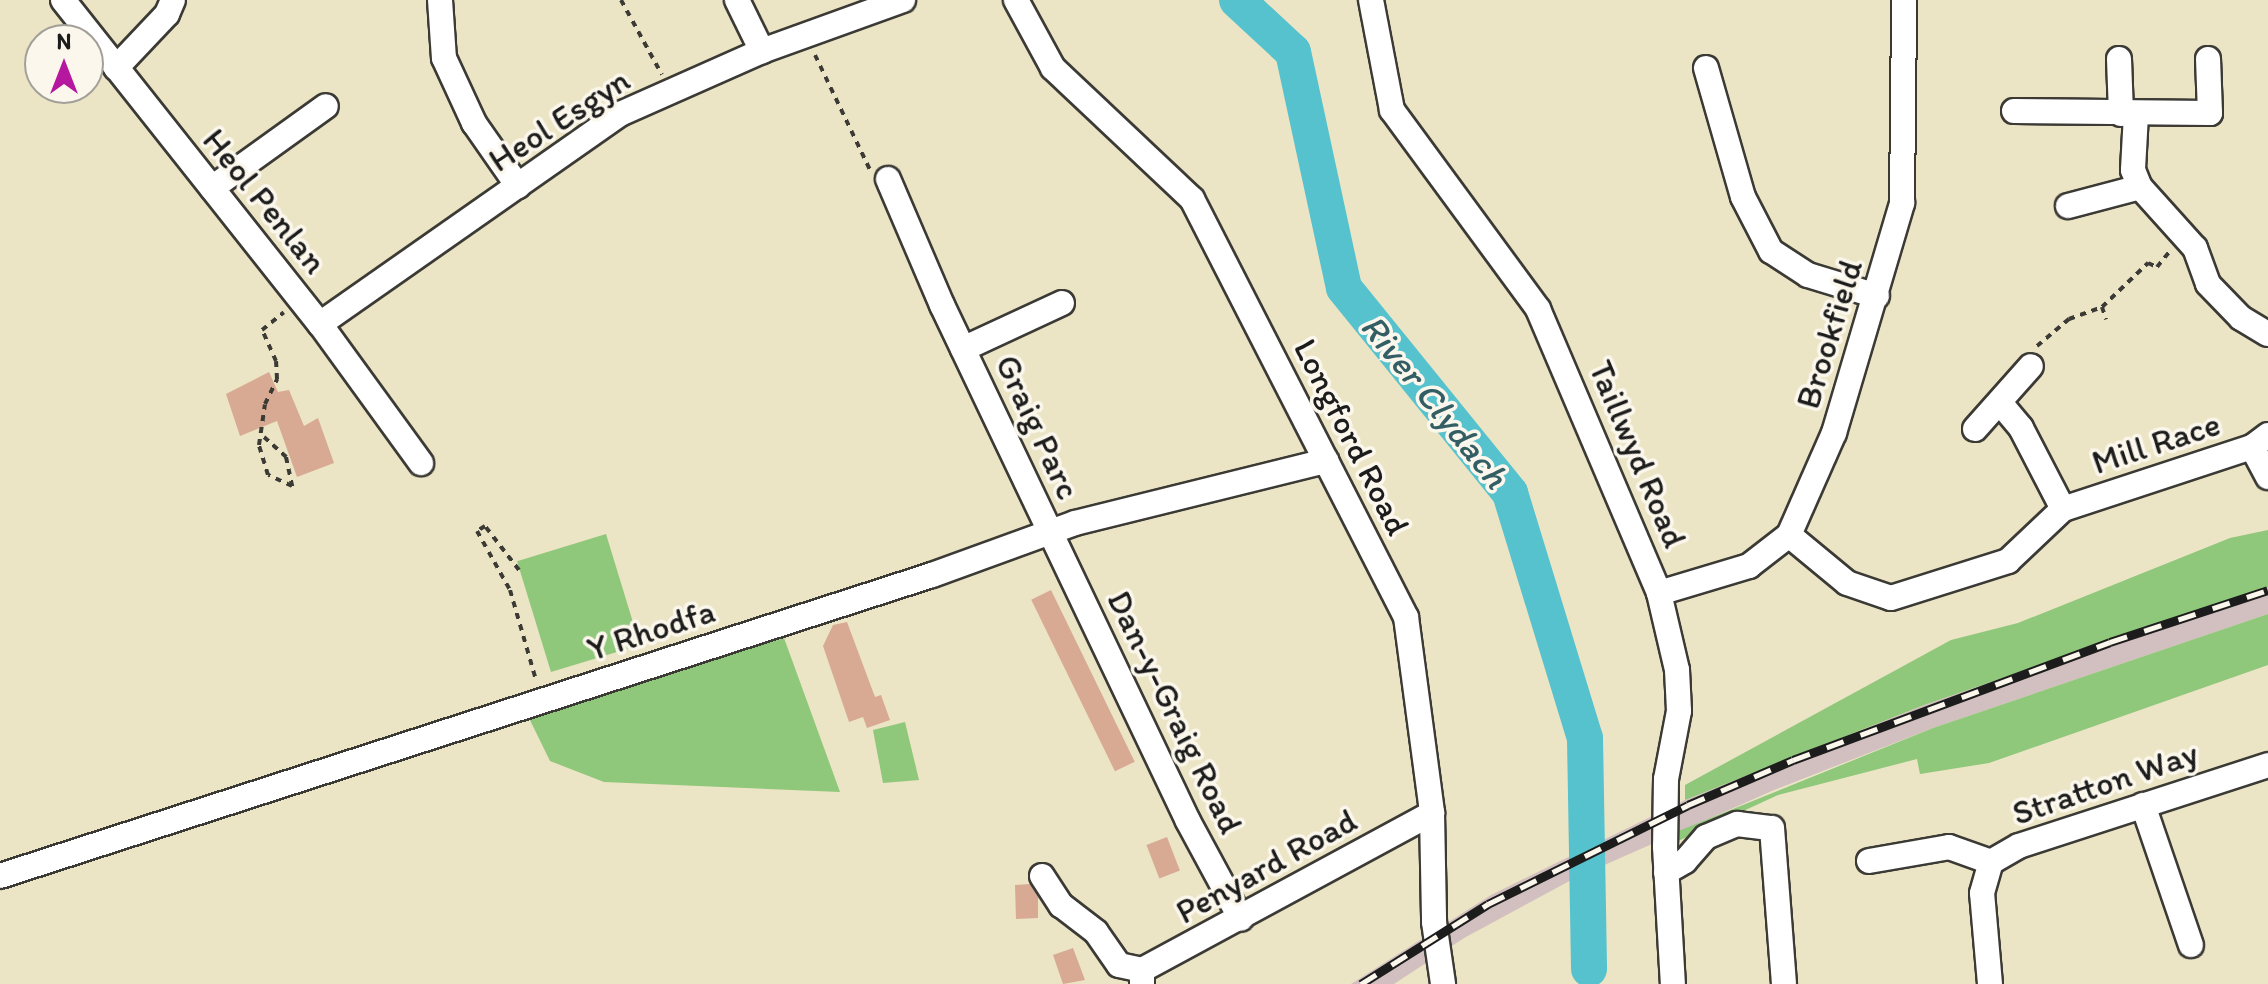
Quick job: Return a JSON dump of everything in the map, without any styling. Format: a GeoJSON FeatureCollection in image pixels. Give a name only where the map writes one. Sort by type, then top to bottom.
{"type":"FeatureCollection","features":[{"type":"Feature","properties":{"kind":"street","name":"Heol Penlan"},"geometry":{"type":"LineString","coordinates":[[63,0],[312,315],[415,456]]}},
{"type":"Feature","properties":{"kind":"street"},"geometry":{"type":"LineString","coordinates":[[116,68],[167,14],[173,0]]}},
{"type":"Feature","properties":{"kind":"street"},"geometry":{"type":"LineString","coordinates":[[440,0],[444,58],[474,123],[518,186]]}},
{"type":"Feature","properties":{"kind":"street"},"geometry":{"type":"LineString","coordinates":[[737,0],[762,51]]}},
{"type":"Feature","properties":{"kind":"street","name":"Heol Esgyn"},"geometry":{"type":"LineString","coordinates":[[312,315],[518,186],[620,114],[762,51],[903,0]]}},
{"type":"Feature","properties":{"kind":"street","name":"Longford Road"},"geometry":{"type":"LineString","coordinates":[[1016,0],[1053,68],[1192,199],[1406,617],[1432,813],[1434,922],[1443,984]]}},
{"type":"Feature","properties":{"kind":"street","name":"Taillwyd Road"},"geometry":{"type":"LineString","coordinates":[[1371,0],[1392,110],[1538,309],[1659,593],[1677,670],[1679,711],[1666,779],[1666,872],[1673,984]]}},
{"type":"Feature","properties":{"kind":"street","name":"Brookfield"},"geometry":{"type":"LineString","coordinates":[[1659,593],[1749,566],[1789,535],[1834,433],[1902,203],[1904,0]]}},
{"type":"Feature","properties":{"kind":"street"},"geometry":{"type":"LineString","coordinates":[[2119,59],[2140,187],[2195,248],[2208,284],[2241,318],[2268,334]]}},
{"type":"Feature","properties":{"kind":"street"},"geometry":{"type":"LineString","coordinates":[[2014,111],[2210,113],[2208,59]]}},
{"type":"Feature","properties":{"kind":"street"},"geometry":{"type":"LineString","coordinates":[[1706,68],[1743,197],[1771,251],[1808,275],[1877,296]]}},
{"type":"Feature","properties":{"kind":"street"},"geometry":{"type":"LineString","coordinates":[[212,188],[326,106]]}},
{"type":"Feature","properties":{"kind":"street","name":"Graig Parc"},"geometry":{"type":"LineString","coordinates":[[888,179],[963,349],[1051,534]]}},
{"type":"Feature","properties":{"kind":"street"},"geometry":{"type":"LineString","coordinates":[[2068,206],[2140,187]]}},
{"type":"Feature","properties":{"kind":"street","name":"Graig Parc"},"geometry":{"type":"LineString","coordinates":[[963,349],[1062,303]]}},
{"type":"Feature","properties":{"kind":"street"},"geometry":{"type":"LineString","coordinates":[[1975,429],[2001,404],[2031,366]]}},
{"type":"Feature","properties":{"kind":"street","name":"Mill Race"},"geometry":{"type":"LineString","coordinates":[[2001,404],[2021,428],[2063,509]]}},
{"type":"Feature","properties":{"kind":"street"},"geometry":{"type":"LineString","coordinates":[[2260,441],[2268,477]]}},
{"type":"Feature","properties":{"kind":"street","name":"Mill Race"},"geometry":{"type":"LineString","coordinates":[[1789,535],[1847,583],[1891,598],[2008,561],[2063,509],[2260,441]]}},
{"type":"Feature","properties":{"kind":"street","name":"Y Rhodfa"},"geometry":{"type":"LineString","coordinates":[[0,876],[542,701],[882,599],[1075,523],[1326,461]]}},
{"type":"Feature","properties":{"kind":"street","name":"Dan-y-Graig Road"},"geometry":{"type":"LineString","coordinates":[[1051,534],[1188,821],[1241,919]]}},
{"type":"Feature","properties":{"kind":"street","name":"Stratton Way"},"geometry":{"type":"LineString","coordinates":[[1990,984],[1982,893],[1991,862],[2019,846],[2268,765]]}},
{"type":"Feature","properties":{"kind":"street"},"geometry":{"type":"LineString","coordinates":[[2143,805],[2191,945]]}},
{"type":"Feature","properties":{"kind":"street","name":"Penyard Road"},"geometry":{"type":"LineString","coordinates":[[1142,977],[1432,813]]}},
{"type":"Feature","properties":{"kind":"street"},"geometry":{"type":"LineString","coordinates":[[1666,872],[1685,861],[1706,837],[1737,824],[1772,828],[1784,984]]}},
{"type":"Feature","properties":{"kind":"street"},"geometry":{"type":"LineString","coordinates":[[1869,861],[1949,847],[1991,862]]}},
{"type":"Feature","properties":{"kind":"street"},"geometry":{"type":"LineString","coordinates":[[1042,876],[1061,905],[1096,932],[1119,965],[1142,977]]}},
{"type":"Feature","properties":{"kind":"path"},"geometry":{"type":"LineString","coordinates":[[621,0],[671,92]]}},
{"type":"Feature","properties":{"kind":"path"},"geometry":{"type":"LineString","coordinates":[[805,35],[877,183],[888,179]]}},
{"type":"Feature","properties":{"kind":"path"},"geometry":{"type":"LineString","coordinates":[[2031,366],[2033,349],[2057,329],[2102,307],[2148,263],[2157,267],[2183,233]]}},
{"type":"Feature","properties":{"kind":"path"},"geometry":{"type":"LineString","coordinates":[[2102,307],[2106,319]]}},
{"type":"Feature","properties":{"kind":"path"},"geometry":{"type":"LineString","coordinates":[[264,437],[286,457],[292,486],[268,475],[260,456],[265,404],[277,379],[276,361],[262,330],[283,312],[312,315]]}},
{"type":"Feature","properties":{"kind":"path"},"geometry":{"type":"LineString","coordinates":[[519,570],[485,526],[477,531],[513,597],[542,701]]}},
{"type":"Feature","properties":{"kind":"shaded area"},"geometry":{"type":"Polygon","coordinates":[[[2268,587],[2268,614],[1933,728],[1774,790],[1575,878],[1464,938],[1394,984],[1351,984],[1491,895],[1685,800],[1924,705],[2268,587]]]}},
{"type":"Feature","properties":{"kind":"green space"},"geometry":{"type":"Polygon","coordinates":[[[2268,530],[2268,587],[1924,705],[1685,800],[1685,785],[1951,640],[2018,623],[2230,538],[2268,530]]]}},
{"type":"Feature","properties":{"kind":"green space"},"geometry":{"type":"Polygon","coordinates":[[[606,534],[640,645],[551,672],[517,561],[606,534]]]}},
{"type":"Feature","properties":{"kind":"green space"},"geometry":{"type":"Polygon","coordinates":[[[2268,614],[2268,665],[1989,763],[1920,774],[1917,759],[1778,795],[1676,842],[1676,832],[1933,728],[2268,614]]]}},
{"type":"Feature","properties":{"kind":"green space"},"geometry":{"type":"Polygon","coordinates":[[[784,638],[840,792],[604,782],[550,761],[528,716],[784,638]]]}},
{"type":"Feature","properties":{"kind":"green space"},"geometry":{"type":"Polygon","coordinates":[[[905,722],[919,780],[883,783],[873,730],[905,722]]]}},
{"type":"Feature","properties":{"kind":"building"},"geometry":{"type":"Polygon","coordinates":[[[269,372],[278,392],[289,390],[304,426],[318,418],[334,463],[297,477],[277,421],[240,436],[226,394],[269,372]]]}},
{"type":"Feature","properties":{"kind":"building"},"geometry":{"type":"Polygon","coordinates":[[[1051,590],[1135,762],[1115,771],[1031,600],[1051,590]]]}},
{"type":"Feature","properties":{"kind":"building"},"geometry":{"type":"Polygon","coordinates":[[[847,622],[875,697],[881,695],[890,720],[867,728],[863,717],[849,722],[823,646],[833,625],[847,622]]]}},
{"type":"Feature","properties":{"kind":"building"},"geometry":{"type":"Polygon","coordinates":[[[1167,837],[1180,871],[1159,878],[1146,845],[1167,837]]]}},
{"type":"Feature","properties":{"kind":"building"},"geometry":{"type":"Polygon","coordinates":[[[1030,884],[1038,897],[1038,918],[1016,919],[1015,885],[1030,884]]]}},
{"type":"Feature","properties":{"kind":"building"},"geometry":{"type":"Polygon","coordinates":[[[1073,948],[1085,980],[1063,984],[1053,955],[1073,948]]]}},
{"type":"Feature","properties":{"kind":"waterway","name":"River Clydach"},"geometry":{"type":"LineString","coordinates":[[1237,0],[1293,52],[1344,288],[1510,493],[1585,738],[1589,969]]}},
{"type":"Feature","properties":{"kind":"railway"},"geometry":{"type":"LineString","coordinates":[[1361,984],[1488,904],[1688,805],[1793,760],[2110,642],[2268,590]]}}]}
